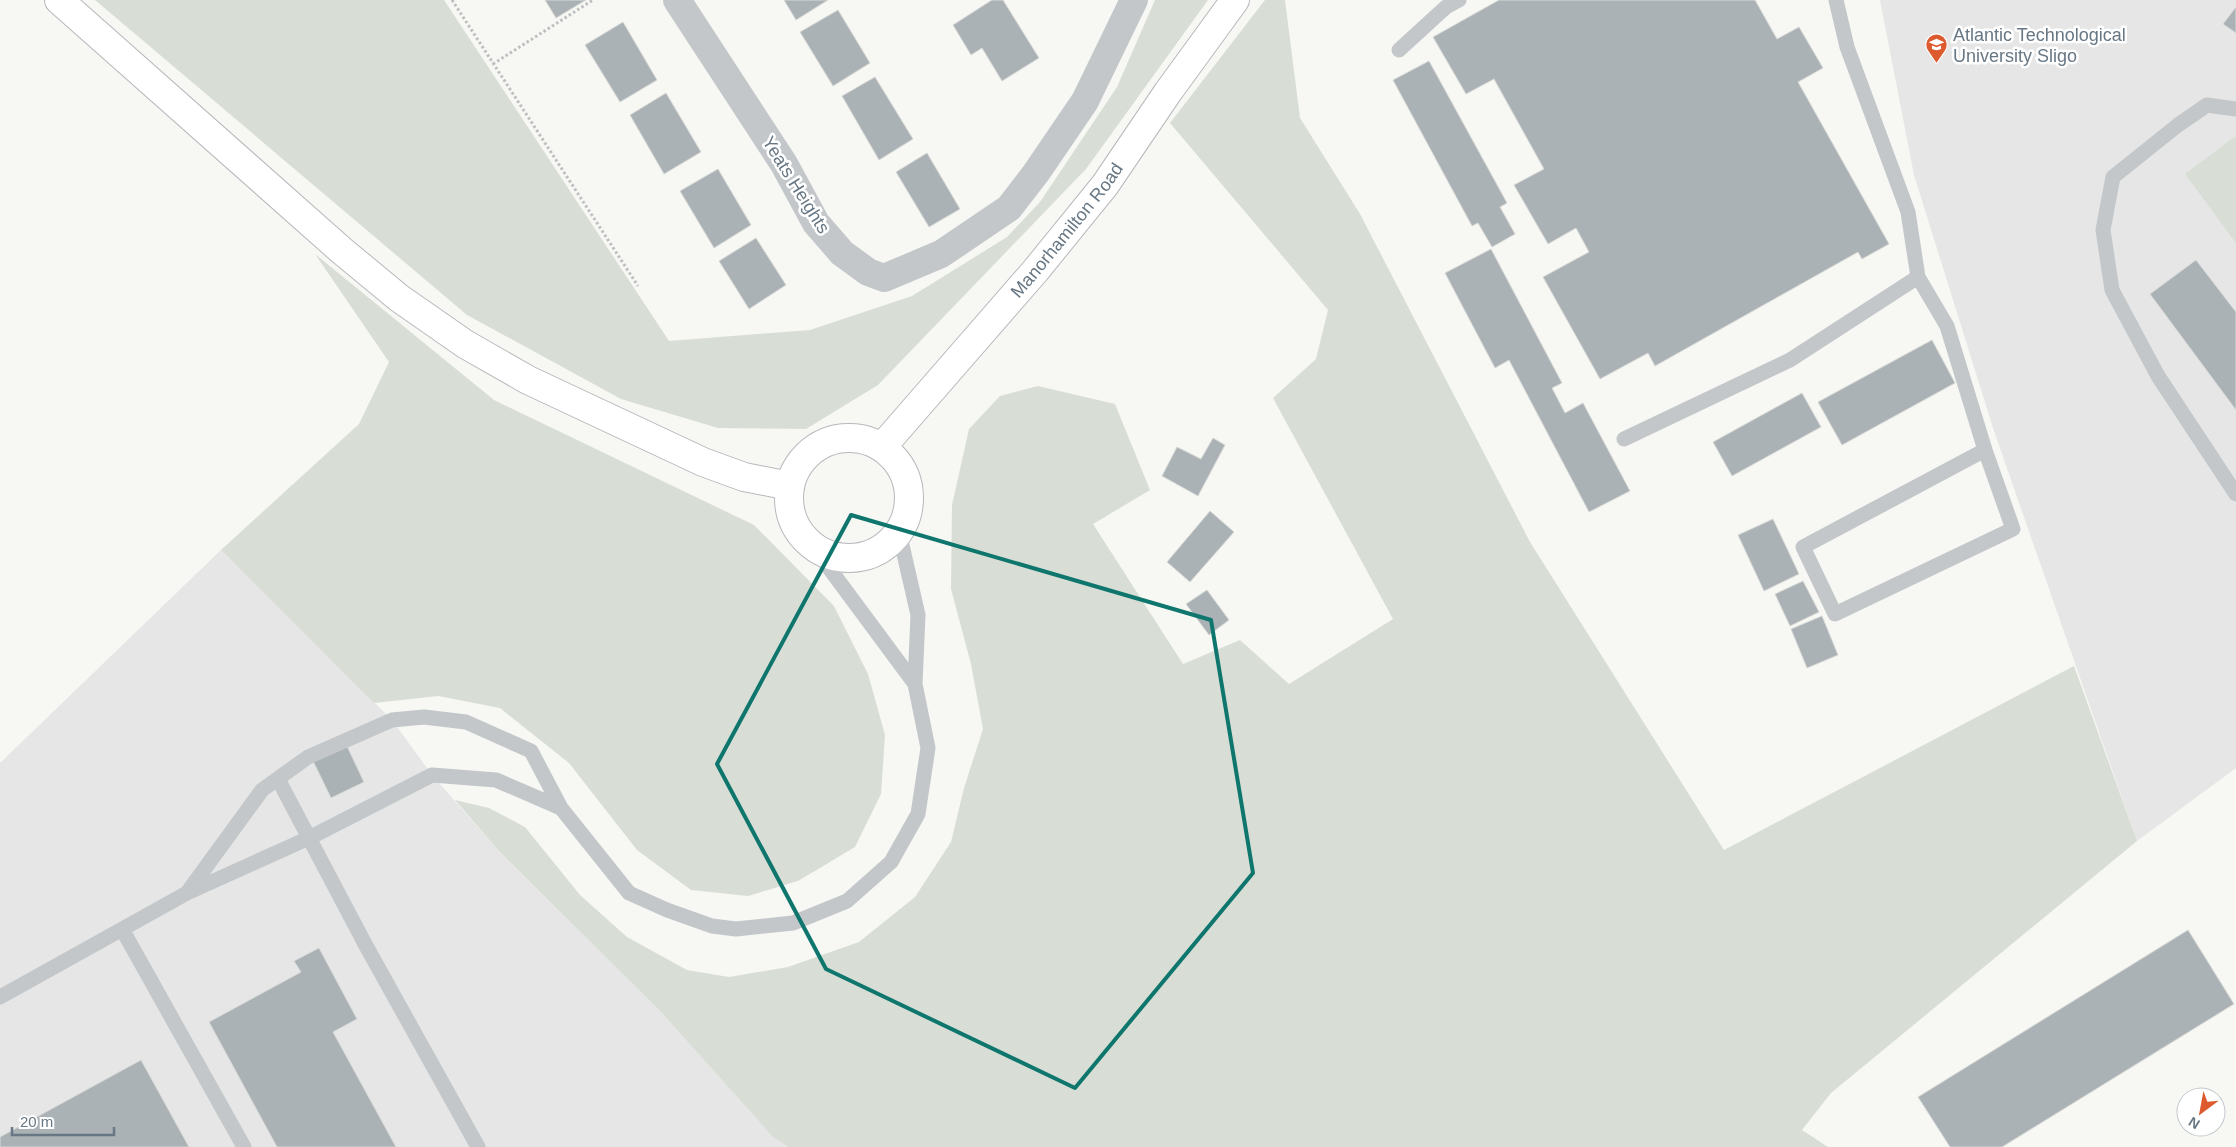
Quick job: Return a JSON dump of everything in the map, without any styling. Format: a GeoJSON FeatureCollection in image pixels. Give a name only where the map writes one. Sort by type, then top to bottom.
{"type":"FeatureCollection","features":[{"type":"Feature","properties":{"kind":"highway"},"geometry":{"type":"LineString","coordinates":[[59,0],[341,250],[399,298],[465,344],[528,380],[703,462],[744,477],[790,486]]}},
{"type":"Feature","properties":{"kind":"highway","name":"Manorhamilton Road"},"geometry":{"type":"LineString","coordinates":[[882,447],[1036,270],[1105,185],[1168,92],[1236,0]]}},
{"type":"Feature","properties":{"kind":"highway"},"geometry":{"type":"LineString","coordinates":[[845,438],[864,439],[882,447],[896,460],[906,476],[910,496],[908,514],[900,532],[886,546],[868,556],[842,557],[829,555],[812,545],[800,533],[793,519],[789,502],[790,486],[797,468],[810,452],[826,442],[845,438]]}},
{"type":"Feature","properties":{"kind":"street","name":"Yeats Heights"},"geometry":{"type":"LineString","coordinates":[[677,0],[784,164],[816,223],[842,253],[868,272],[884,278],[941,254],[1009,208],[1036,173],[1085,101],[1134,0]]}},
{"type":"Feature","properties":{"kind":"lane"},"geometry":{"type":"LineString","coordinates":[[1399,50],[1446,7],[1459,0]]}},
{"type":"Feature","properties":{"kind":"lane"},"geometry":{"type":"LineString","coordinates":[[1836,0],[1847,47],[1908,212],[1918,277],[1947,326],[1985,450],[2013,529],[1835,614],[1803,547],[1985,450]]}},
{"type":"Feature","properties":{"kind":"lane"},"geometry":{"type":"LineString","coordinates":[[2236,110],[2207,105],[2178,125],[2113,177],[2103,230],[2112,290],[2158,376],[2236,494]]}},
{"type":"Feature","properties":{"kind":"lane"},"geometry":{"type":"LineString","coordinates":[[1624,439],[1790,360],[1918,277]]}},
{"type":"Feature","properties":{"kind":"lane"},"geometry":{"type":"LineString","coordinates":[[187,893],[262,790],[308,758],[392,720],[424,717],[466,722],[530,751],[561,808],[629,892],[667,910],[712,926],[736,930],[793,923],[847,901],[891,862],[918,814],[928,748],[915,684],[918,615],[900,532]]}},
{"type":"Feature","properties":{"kind":"lane"},"geometry":{"type":"LineString","coordinates":[[812,545],[915,684]]}},
{"type":"Feature","properties":{"kind":"lane"},"geometry":{"type":"LineString","coordinates":[[0,997],[187,893],[309,838],[432,775],[496,780],[561,808]]}},
{"type":"Feature","properties":{"kind":"lane"},"geometry":{"type":"LineString","coordinates":[[278,779],[365,944],[478,1147]]}},
{"type":"Feature","properties":{"kind":"lane"},"geometry":{"type":"LineString","coordinates":[[122,929],[244,1147]]}},
{"type":"Feature","properties":{"kind":"path"},"geometry":{"type":"LineString","coordinates":[[452,0],[638,286]]}},
{"type":"Feature","properties":{"kind":"path"},"geometry":{"type":"LineString","coordinates":[[493,64],[593,0]]}},
{"type":"Feature","properties":{"kind":"highlighted area"},"geometry":{"type":"Polygon","coordinates":[[[851,515],[1211,620],[1253,873],[1075,1088],[826,969],[717,764],[851,515]]]}},
{"type":"Feature","properties":{"kind":"shaded area"},"geometry":{"type":"Polygon","coordinates":[[[95,0],[444,0],[669,341],[810,330],[912,296],[1007,237],[1040,202],[1117,87],[1155,0],[1208,0],[1086,169],[878,385],[806,429],[718,428],[621,399],[467,315],[95,0]]]}},
{"type":"Feature","properties":{"kind":"shaded area"},"geometry":{"type":"Polygon","coordinates":[[[1265,0],[1285,0],[1300,118],[1360,214],[1530,542],[1724,850],[2074,666],[2137,841],[1831,1093],[1802,1130],[1828,1147],[788,1147],[773,1137],[660,1011],[498,850],[455,800],[489,808],[525,827],[580,895],[627,937],[687,970],[729,977],[788,967],[859,942],[915,897],[951,842],[964,788],[983,729],[971,664],[951,589],[952,505],[969,429],[1000,396],[1038,386],[1115,404],[1150,490],[1093,524],[1183,664],[1240,640],[1289,684],[1393,619],[1273,398],[1316,359],[1328,310],[1170,123],[1265,0]]]}},
{"type":"Feature","properties":{"kind":"shaded area"},"geometry":{"type":"Polygon","coordinates":[[[1880,0],[2236,0],[2236,768],[2137,841],[1994,431],[1914,175],[1880,0]]]}},
{"type":"Feature","properties":{"kind":"shaded area"},"geometry":{"type":"Polygon","coordinates":[[[2233,138],[2236,138],[2236,243],[2185,174],[2233,138]]]}},
{"type":"Feature","properties":{"kind":"shaded area"},"geometry":{"type":"Polygon","coordinates":[[[315,254],[494,400],[754,525],[834,606],[868,674],[885,735],[881,794],[855,847],[798,881],[748,896],[691,890],[637,850],[569,763],[500,708],[438,696],[374,703],[221,550],[359,424],[389,362],[315,254]]]}},
{"type":"Feature","properties":{"kind":"shaded area"},"geometry":{"type":"Polygon","coordinates":[[[221,550],[392,720],[432,775],[498,850],[660,1011],[773,1137],[788,1147],[0,1147],[0,763],[221,550]]]}},
{"type":"Feature","properties":{"kind":"building"},"geometry":{"type":"Polygon","coordinates":[[[545,0],[586,0],[556,18],[545,0]]]}},
{"type":"Feature","properties":{"kind":"building"},"geometry":{"type":"Polygon","coordinates":[[[784,0],[828,0],[796,20],[784,0]]]}},
{"type":"Feature","properties":{"kind":"building"},"geometry":{"type":"Polygon","coordinates":[[[992,0],[1003,0],[1039,58],[1002,81],[982,48],[971,55],[953,25],[992,0]]]}},
{"type":"Feature","properties":{"kind":"building"},"geometry":{"type":"Polygon","coordinates":[[[1499,0],[1755,0],[1777,39],[1799,27],[1823,68],[1798,82],[1889,244],[1862,259],[1858,252],[1655,366],[1648,353],[1600,379],[1543,277],[1589,252],[1576,228],[1548,244],[1514,185],[1544,169],[1494,79],[1466,94],[1433,37],[1499,0]]]}},
{"type":"Feature","properties":{"kind":"building"},"geometry":{"type":"Polygon","coordinates":[[[2236,7],[2236,33],[2223,24],[2236,7]]]}},
{"type":"Feature","properties":{"kind":"building"},"geometry":{"type":"Polygon","coordinates":[[[838,10],[870,63],[833,86],[800,32],[838,10]]]}},
{"type":"Feature","properties":{"kind":"building"},"geometry":{"type":"Polygon","coordinates":[[[623,22],[657,80],[620,102],[585,45],[623,22]]]}},
{"type":"Feature","properties":{"kind":"building"},"geometry":{"type":"Polygon","coordinates":[[[1429,61],[1507,203],[1500,207],[1515,234],[1492,247],[1478,223],[1472,226],[1393,80],[1429,61]]]}},
{"type":"Feature","properties":{"kind":"building"},"geometry":{"type":"Polygon","coordinates":[[[875,77],[913,139],[879,160],[842,96],[875,77]]]}},
{"type":"Feature","properties":{"kind":"building"},"geometry":{"type":"Polygon","coordinates":[[[666,93],[701,152],[664,174],[630,115],[666,93]]]}},
{"type":"Feature","properties":{"kind":"building"},"geometry":{"type":"Polygon","coordinates":[[[927,153],[960,209],[929,227],[896,172],[927,153]]]}},
{"type":"Feature","properties":{"kind":"building"},"geometry":{"type":"Polygon","coordinates":[[[718,169],[751,225],[714,248],[680,191],[718,169]]]}},
{"type":"Feature","properties":{"kind":"building"},"geometry":{"type":"Polygon","coordinates":[[[756,238],[786,285],[749,309],[719,261],[756,238]]]}},
{"type":"Feature","properties":{"kind":"building"},"geometry":{"type":"Polygon","coordinates":[[[1491,249],[1562,383],[1552,388],[1565,413],[1583,403],[1630,491],[1589,512],[1509,360],[1495,368],[1445,273],[1491,249]]]}},
{"type":"Feature","properties":{"kind":"building"},"geometry":{"type":"Polygon","coordinates":[[[2196,260],[2236,312],[2236,410],[2150,294],[2196,260]]]}},
{"type":"Feature","properties":{"kind":"building"},"geometry":{"type":"Polygon","coordinates":[[[1932,340],[1955,383],[1842,445],[1818,402],[1932,340]]]}},
{"type":"Feature","properties":{"kind":"building"},"geometry":{"type":"Polygon","coordinates":[[[1802,393],[1821,427],[1732,476],[1713,442],[1802,393]]]}},
{"type":"Feature","properties":{"kind":"building"},"geometry":{"type":"Polygon","coordinates":[[[1213,438],[1225,445],[1198,496],[1162,476],[1177,447],[1201,459],[1213,438]]]}},
{"type":"Feature","properties":{"kind":"building"},"geometry":{"type":"Polygon","coordinates":[[[1210,511],[1234,532],[1190,582],[1167,562],[1210,511]]]}},
{"type":"Feature","properties":{"kind":"building"},"geometry":{"type":"Polygon","coordinates":[[[1773,519],[1799,574],[1764,591],[1738,535],[1773,519]]]}},
{"type":"Feature","properties":{"kind":"building"},"geometry":{"type":"Polygon","coordinates":[[[1803,581],[1819,612],[1790,626],[1775,594],[1803,581]]]}},
{"type":"Feature","properties":{"kind":"building"},"geometry":{"type":"Polygon","coordinates":[[[1207,590],[1229,620],[1209,635],[1186,604],[1207,590]]]}},
{"type":"Feature","properties":{"kind":"building"},"geometry":{"type":"Polygon","coordinates":[[[1822,616],[1838,655],[1807,668],[1791,629],[1822,616]]]}},
{"type":"Feature","properties":{"kind":"building"},"geometry":{"type":"Polygon","coordinates":[[[346,744],[364,782],[331,798],[313,761],[346,744]]]}},
{"type":"Feature","properties":{"kind":"building"},"geometry":{"type":"Polygon","coordinates":[[[2188,930],[2234,1004],[2002,1147],[1950,1147],[1918,1097],[2188,930]]]}},
{"type":"Feature","properties":{"kind":"building"},"geometry":{"type":"Polygon","coordinates":[[[319,948],[357,1019],[333,1032],[396,1147],[277,1147],[209,1022],[301,972],[294,961],[319,948]]]}},
{"type":"Feature","properties":{"kind":"building"},"geometry":{"type":"Polygon","coordinates":[[[141,1060],[189,1147],[0,1147],[0,1137],[141,1060]]]}},
{"type":"Feature","properties":{"kind":"place","name":"Atlantic Technological University Sligo"},"geometry":{"type":"Point","coordinates":[1937,64]}}]}
